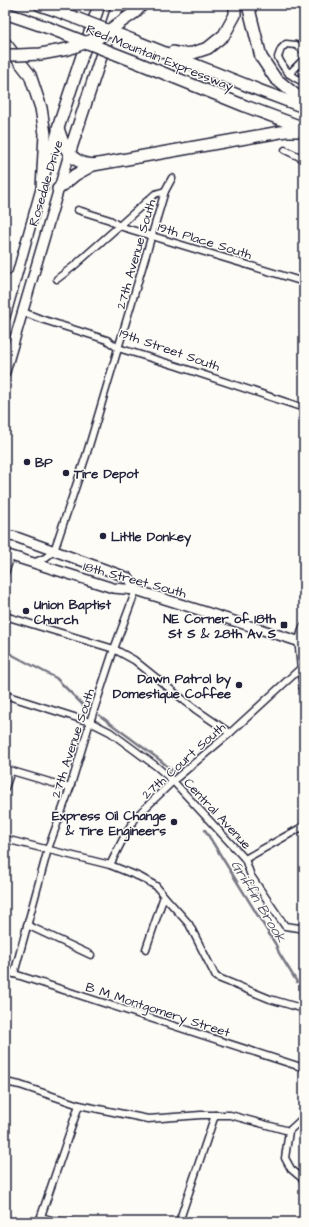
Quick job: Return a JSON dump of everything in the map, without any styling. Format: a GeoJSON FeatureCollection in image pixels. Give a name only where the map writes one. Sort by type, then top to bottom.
{"type":"FeatureCollection","features":[{"type":"Feature","properties":{"kind":"highway","name":"Red Mountain Expressway"},"geometry":{"type":"LineString","coordinates":[[40,5],[304,107]]}},
{"type":"Feature","properties":{"kind":"highway","name":"Rosedale Drive"},"geometry":{"type":"LineString","coordinates":[[58,128],[99,5]]}},
{"type":"Feature","properties":{"kind":"highway","name":"Rosedale Drive"},"geometry":{"type":"LineString","coordinates":[[69,154],[118,5]]}},
{"type":"Feature","properties":{"kind":"highway"},"geometry":{"type":"LineString","coordinates":[[5,54],[41,54],[68,49],[98,38],[134,14],[142,5]]}},
{"type":"Feature","properties":{"kind":"highway"},"geometry":{"type":"LineString","coordinates":[[146,46],[182,54],[194,53],[208,48],[224,35],[235,15],[236,5]]}},
{"type":"Feature","properties":{"kind":"highway"},"geometry":{"type":"LineString","coordinates":[[248,5],[261,57],[275,78],[304,102]]}},
{"type":"Feature","properties":{"kind":"highway","name":"Red Mountain Expressway"},"geometry":{"type":"LineString","coordinates":[[5,13],[49,28],[304,128]]}},
{"type":"Feature","properties":{"kind":"highway"},"geometry":{"type":"LineString","coordinates":[[5,43],[30,75],[41,108],[45,134],[42,188]]}},
{"type":"Feature","properties":{"kind":"highway"},"geometry":{"type":"LineString","coordinates":[[58,128],[62,141],[69,154],[80,162],[93,165]]}},
{"type":"Feature","properties":{"kind":"highway"},"geometry":{"type":"LineString","coordinates":[[58,189],[75,175],[93,165],[286,131],[304,132]]}},
{"type":"Feature","properties":{"kind":"main road","name":"Rosedale Drive"},"geometry":{"type":"LineString","coordinates":[[6,309],[58,128]]}},
{"type":"Feature","properties":{"kind":"main road","name":"Rosedale Drive"},"geometry":{"type":"LineString","coordinates":[[5,372],[69,154]]}},
{"type":"Feature","properties":{"kind":"main road"},"geometry":{"type":"LineString","coordinates":[[5,284],[16,276]]}},
{"type":"Feature","properties":{"kind":"main road"},"geometry":{"type":"LineString","coordinates":[[6,309],[23,312]]}},
{"type":"Feature","properties":{"kind":"main road"},"geometry":{"type":"LineString","coordinates":[[5,526],[16,537]]}},
{"type":"Feature","properties":{"kind":"main road"},"geometry":{"type":"LineString","coordinates":[[5,534],[129,578],[136,590]]}},
{"type":"Feature","properties":{"kind":"main road","name":"18th Street South"},"geometry":{"type":"LineString","coordinates":[[8,555],[113,588],[136,590],[302,643]]}},
{"type":"Feature","properties":{"kind":"main road"},"geometry":{"type":"LineString","coordinates":[[304,628],[302,643],[304,688]]}},
{"type":"Feature","properties":{"kind":"street"},"geometry":{"type":"LineString","coordinates":[[304,51],[296,45],[286,44],[278,57],[282,67],[297,79],[304,82]]}},
{"type":"Feature","properties":{"kind":"street"},"geometry":{"type":"LineString","coordinates":[[290,74],[304,59]]}},
{"type":"Feature","properties":{"kind":"street"},"geometry":{"type":"LineString","coordinates":[[285,150],[304,159]]}},
{"type":"Feature","properties":{"kind":"street","name":"27th Avenue South"},"geometry":{"type":"LineString","coordinates":[[54,551],[86,456],[165,191],[172,178]]}},
{"type":"Feature","properties":{"kind":"street"},"geometry":{"type":"LineString","coordinates":[[57,279],[74,266],[155,194],[165,191]]}},
{"type":"Feature","properties":{"kind":"street","name":"19th Place South"},"geometry":{"type":"LineString","coordinates":[[78,210],[110,220],[119,226],[304,282]]}},
{"type":"Feature","properties":{"kind":"street","name":"19th Street South"},"geometry":{"type":"LineString","coordinates":[[23,312],[107,340],[118,348],[304,408]]}},
{"type":"Feature","properties":{"kind":"street"},"geometry":{"type":"LineString","coordinates":[[33,563],[45,558],[54,551]]}},
{"type":"Feature","properties":{"kind":"street"},"geometry":{"type":"LineString","coordinates":[[5,573],[8,555]]}},
{"type":"Feature","properties":{"kind":"street","name":"27th Avenue South"},"geometry":{"type":"LineString","coordinates":[[14,974],[48,849],[70,788],[114,649],[136,590]]}},
{"type":"Feature","properties":{"kind":"street"},"geometry":{"type":"LineString","coordinates":[[5,616],[114,649],[134,660],[195,708],[230,733]]}},
{"type":"Feature","properties":{"kind":"street","name":"27th Court South"},"geometry":{"type":"LineString","coordinates":[[110,865],[127,831],[137,816],[173,781],[230,733],[302,667]]}},
{"type":"Feature","properties":{"kind":"street","name":"Central Avenue"},"geometry":{"type":"LineString","coordinates":[[5,695],[90,722],[110,732],[156,766],[173,781],[245,859],[251,876],[285,926],[299,928],[304,926]]}},
{"type":"Feature","properties":{"kind":"street"},"geometry":{"type":"LineString","coordinates":[[5,788],[8,770],[70,788]]}},
{"type":"Feature","properties":{"kind":"street"},"geometry":{"type":"LineString","coordinates":[[245,859],[304,826]]}},
{"type":"Feature","properties":{"kind":"street"},"geometry":{"type":"LineString","coordinates":[[5,839],[110,865],[140,877],[156,886],[189,924],[216,977],[270,999],[304,1009]]}},
{"type":"Feature","properties":{"kind":"street"},"geometry":{"type":"LineString","coordinates":[[146,949],[164,896]]}},
{"type":"Feature","properties":{"kind":"street"},"geometry":{"type":"LineString","coordinates":[[27,925],[91,955]]}},
{"type":"Feature","properties":{"kind":"street","name":"B M Montgomery Street"},"geometry":{"type":"LineString","coordinates":[[5,971],[304,1068]]}},
{"type":"Feature","properties":{"kind":"street"},"geometry":{"type":"LineString","coordinates":[[5,1082],[20,1085],[79,1105],[148,1119],[201,1115],[230,1115],[288,1131]]}},
{"type":"Feature","properties":{"kind":"street"},"geometry":{"type":"LineString","coordinates":[[71,1222],[40,1220],[79,1105]]}},
{"type":"Feature","properties":{"kind":"street"},"geometry":{"type":"LineString","coordinates":[[179,1222],[215,1115]]}},
{"type":"Feature","properties":{"kind":"street"},"geometry":{"type":"LineString","coordinates":[[304,1117],[288,1131],[285,1158],[291,1169],[304,1180]]}},
{"type":"Feature","properties":{"kind":"waterway","name":"Griffin Brook"},"geometry":{"type":"LineString","coordinates":[[5,651],[56,678],[85,707]]}},
{"type":"Feature","properties":{"kind":"waterway","name":"Griffin Brook"},"geometry":{"type":"LineString","coordinates":[[99,715],[174,772]]}},
{"type":"Feature","properties":{"kind":"waterway","name":"Griffin Brook"},"geometry":{"type":"LineString","coordinates":[[205,830],[297,982]]}},
{"type":"Feature","properties":{"kind":"place","name":"BP"},"geometry":{"type":"Point","coordinates":[27,462]}},
{"type":"Feature","properties":{"kind":"place","name":"Tire Depot"},"geometry":{"type":"Point","coordinates":[66,473]}},
{"type":"Feature","properties":{"kind":"place","name":"Little Donkey"},"geometry":{"type":"Point","coordinates":[103,536]}},
{"type":"Feature","properties":{"kind":"place","name":"Union Baptist Church"},"geometry":{"type":"Point","coordinates":[26,611]}},
{"type":"Feature","properties":{"kind":"place","name":"NE Corner of 18th St S & 28th Av S"},"geometry":{"type":"Point","coordinates":[284,625]}},
{"type":"Feature","properties":{"kind":"place","name":"Dawn Patrol by Domestique Coffee"},"geometry":{"type":"Point","coordinates":[239,685]}},
{"type":"Feature","properties":{"kind":"place","name":"Express Oil Change & Tire Engineers"},"geometry":{"type":"Point","coordinates":[174,822]}}]}
